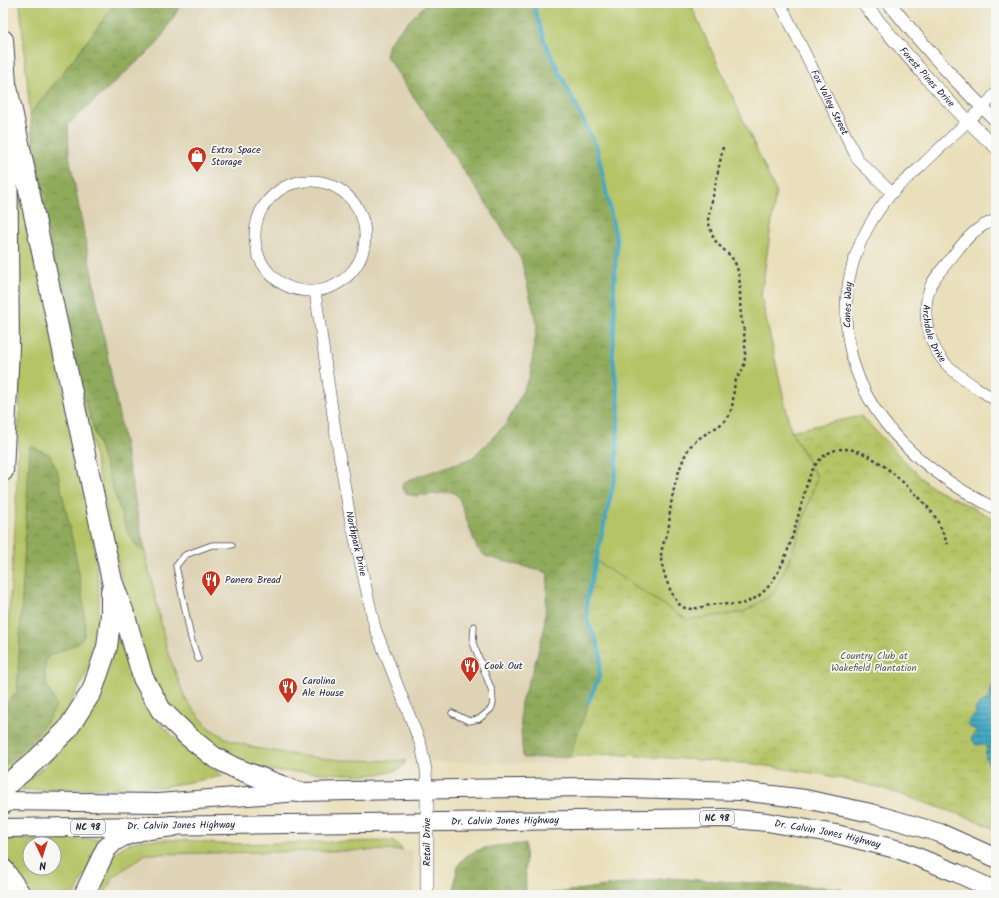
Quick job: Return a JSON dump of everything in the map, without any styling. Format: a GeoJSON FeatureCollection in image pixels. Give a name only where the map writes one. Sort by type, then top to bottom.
{"type":"FeatureCollection","features":[{"type":"Feature","properties":{"kind":"highway"},"geometry":{"type":"LineString","coordinates":[[3,40],[7,87],[9,347],[3,471]]}},
{"type":"Feature","properties":{"kind":"highway"},"geometry":{"type":"LineString","coordinates":[[7,87],[112,581],[125,616],[143,678],[161,710],[189,737],[214,757],[235,768],[298,792]]}},
{"type":"Feature","properties":{"kind":"highway"},"geometry":{"type":"LineString","coordinates":[[5,795],[35,761],[67,730],[92,691],[107,646],[111,615],[112,581]]}},
{"type":"Feature","properties":{"kind":"highway"},"geometry":{"type":"LineString","coordinates":[[5,795],[158,803],[298,792],[587,787],[741,791],[805,799],[871,813],[940,834],[996,858]]}},
{"type":"Feature","properties":{"kind":"highway","name":"Dr. Calvin Jones Highway"},"geometry":{"type":"LineString","coordinates":[[3,828],[723,818],[767,822],[836,834],[900,850],[957,873],[996,891]]}},
{"type":"Feature","properties":{"kind":"highway"},"geometry":{"type":"LineString","coordinates":[[84,895],[106,849],[114,840],[141,830],[173,826]]}},
{"type":"Feature","properties":{"kind":"highway"},"geometry":{"type":"LineString","coordinates":[[900,850],[996,882]]}},
{"type":"Feature","properties":{"kind":"highway"},"geometry":{"type":"LineString","coordinates":[[3,869],[21,895]]}},
{"type":"Feature","properties":{"kind":"street","name":"Fox Valley Street"},"geometry":{"type":"LineString","coordinates":[[780,3],[858,160],[892,193]]}},
{"type":"Feature","properties":{"kind":"street","name":"Forest Pines Drive"},"geometry":{"type":"LineString","coordinates":[[863,3],[910,59],[967,122],[996,147]]}},
{"type":"Feature","properties":{"kind":"street","name":"Forest Pines Drive"},"geometry":{"type":"LineString","coordinates":[[889,3],[924,46],[982,108],[996,120]]}},
{"type":"Feature","properties":{"kind":"street","name":"Canes Way"},"geometry":{"type":"LineString","coordinates":[[996,93],[892,193],[871,223],[860,241],[849,276],[846,292],[846,327],[848,345],[857,374],[868,399],[890,430],[938,474],[996,509]]}},
{"type":"Feature","properties":{"kind":"street"},"geometry":{"type":"LineString","coordinates":[[302,181],[326,183],[338,188],[356,205],[364,228],[365,240],[362,252],[357,264],[350,273],[341,281],[330,287],[315,291],[293,288],[272,276],[258,256],[255,244],[257,219],[262,208],[279,190],[290,184],[302,181]]}},
{"type":"Feature","properties":{"kind":"street","name":"Archdale Drive"},"geometry":{"type":"LineString","coordinates":[[996,220],[983,225],[971,234],[937,275],[929,293],[926,317],[931,340],[942,358],[954,370],[996,401]]}},
{"type":"Feature","properties":{"kind":"street","name":"Northpark Drive"},"geometry":{"type":"LineString","coordinates":[[315,291],[336,436],[355,539],[375,628],[421,745],[426,770],[427,790]]}},
{"type":"Feature","properties":{"kind":"street","name":"Retail Drive"},"geometry":{"type":"LineString","coordinates":[[427,790],[427,895]]}},
{"type":"Feature","properties":{"kind":"lane"},"geometry":{"type":"LineString","coordinates":[[198,659],[191,638],[176,566],[186,555],[212,545],[232,545]]}},
{"type":"Feature","properties":{"kind":"lane"},"geometry":{"type":"LineString","coordinates":[[452,713],[469,721],[479,719],[491,709],[493,703],[492,691],[473,643],[474,626]]}},
{"type":"Feature","properties":{"kind":"path"},"geometry":{"type":"LineString","coordinates":[[723,147],[708,220],[716,243],[727,251],[737,267],[741,316],[744,331],[744,366],[736,380],[731,411],[727,418],[690,447],[683,461],[675,484],[669,527],[662,548],[661,558],[676,602],[685,608],[700,608],[712,604],[746,603],[759,597],[770,586],[785,558],[809,477],[816,464],[826,455],[836,450],[845,449],[859,451],[874,458],[894,472],[922,500],[934,515],[948,544]]}},
{"type":"Feature","properties":{"kind":"shaded area"},"geometry":{"type":"Polygon","coordinates":[[[40,3],[533,3],[546,45],[597,148],[615,308],[613,357],[619,405],[616,472],[587,600],[587,621],[599,677],[566,764],[341,760],[301,756],[255,748],[229,740],[209,728],[186,700],[167,650],[141,531],[69,155],[65,70],[40,3]]]}},
{"type":"Feature","properties":{"kind":"shaded area"},"geometry":{"type":"Polygon","coordinates":[[[412,850],[414,895],[104,895],[113,877],[146,854],[412,850]]]}},
{"type":"Feature","properties":{"kind":"green space"},"geometry":{"type":"Polygon","coordinates":[[[20,3],[116,3],[30,114],[20,3]]]}},
{"type":"Feature","properties":{"kind":"green space"},"geometry":{"type":"Polygon","coordinates":[[[116,3],[182,3],[157,44],[68,124],[69,155],[145,552],[136,545],[127,531],[76,371],[36,177],[30,114],[116,3]]]}},
{"type":"Feature","properties":{"kind":"green space"},"geometry":{"type":"Polygon","coordinates":[[[427,3],[533,3],[546,45],[597,148],[617,242],[614,287],[615,308],[613,357],[619,405],[616,472],[587,600],[601,656],[599,677],[569,757],[523,758],[520,714],[521,702],[533,670],[544,630],[548,573],[485,556],[477,548],[459,498],[453,492],[416,496],[407,494],[402,488],[403,483],[408,480],[472,458],[507,423],[530,376],[537,325],[521,259],[492,212],[386,56],[389,44],[396,34],[427,3]]]}},
{"type":"Feature","properties":{"kind":"green space"},"geometry":{"type":"Polygon","coordinates":[[[533,3],[690,3],[776,192],[761,296],[791,431],[817,477],[791,557],[773,594],[744,612],[687,620],[596,561],[616,472],[619,405],[613,357],[615,308],[614,287],[597,148],[546,45],[533,3]]]}},
{"type":"Feature","properties":{"kind":"green space"},"geometry":{"type":"Polygon","coordinates":[[[23,185],[93,537],[99,614],[97,639],[90,664],[68,708],[51,732],[29,755],[14,767],[3,771],[3,695],[15,527],[20,397],[17,365],[17,186],[23,185]]]}},
{"type":"Feature","properties":{"kind":"green space"},"geometry":{"type":"Polygon","coordinates":[[[76,371],[103,459],[136,545],[145,552],[167,650],[186,700],[209,728],[229,740],[255,748],[301,756],[341,760],[406,761],[400,769],[387,773],[367,775],[274,771],[249,765],[225,756],[183,726],[146,671],[127,605],[76,371]]]}},
{"type":"Feature","properties":{"kind":"green space","name":"Country Club at Wakefield Plantation"},"geometry":{"type":"Polygon","coordinates":[[[861,416],[927,484],[996,520],[996,830],[978,821],[882,788],[825,775],[754,764],[612,754],[569,757],[599,677],[601,656],[596,639],[587,621],[587,600],[596,561],[687,620],[744,612],[773,594],[791,557],[817,477],[791,431],[861,416]]]}},
{"type":"Feature","properties":{"kind":"green space"},"geometry":{"type":"Polygon","coordinates":[[[30,446],[49,454],[57,469],[76,556],[84,607],[85,626],[83,637],[76,644],[47,657],[45,676],[48,688],[56,706],[40,730],[3,767],[3,737],[8,701],[17,693],[30,446]]]}},
{"type":"Feature","properties":{"kind":"green space"},"geometry":{"type":"Polygon","coordinates":[[[117,634],[138,686],[154,715],[168,732],[177,740],[223,776],[161,787],[22,790],[23,784],[47,764],[75,732],[117,634]]]}},
{"type":"Feature","properties":{"kind":"green space"},"geometry":{"type":"Polygon","coordinates":[[[62,839],[100,840],[75,895],[30,895],[7,858],[7,840],[22,840],[22,876],[62,876],[62,839]]]}},
{"type":"Feature","properties":{"kind":"green space"},"geometry":{"type":"Polygon","coordinates":[[[142,840],[186,840],[220,844],[389,841],[394,842],[403,850],[146,854],[113,877],[104,895],[93,895],[111,855],[128,844],[142,840]]]}},
{"type":"Feature","properties":{"kind":"green space"},"geometry":{"type":"Polygon","coordinates":[[[525,844],[526,895],[454,895],[457,870],[461,862],[467,856],[485,848],[525,844]]]}},
{"type":"Feature","properties":{"kind":"green space"},"geometry":{"type":"Polygon","coordinates":[[[667,878],[840,888],[851,895],[539,895],[667,878]]]}},
{"type":"Feature","properties":{"kind":"water"},"geometry":{"type":"Polygon","coordinates":[[[996,685],[996,703],[992,710],[993,714],[996,716],[996,767],[990,765],[987,761],[985,755],[987,749],[985,745],[976,745],[971,738],[977,733],[977,730],[967,725],[970,719],[976,714],[976,707],[990,697],[990,689],[996,685]]]}},
{"type":"Feature","properties":{"kind":"waterway"},"geometry":{"type":"LineString","coordinates":[[533,3],[546,45],[597,148],[617,242],[614,287],[615,308],[613,357],[619,405],[616,472],[587,600],[587,621],[596,639],[601,656],[599,677],[588,703]]}},
{"type":"Feature","properties":{"kind":"place","name":"Extra Space Storage"},"geometry":{"type":"Point","coordinates":[197,173]}},
{"type":"Feature","properties":{"kind":"place","name":"Panera Bread"},"geometry":{"type":"Point","coordinates":[211,597]}},
{"type":"Feature","properties":{"kind":"place","name":"Cook Out"},"geometry":{"type":"Point","coordinates":[470,683]}},
{"type":"Feature","properties":{"kind":"place","name":"Carolina Ale House"},"geometry":{"type":"Point","coordinates":[288,704]}}]}
